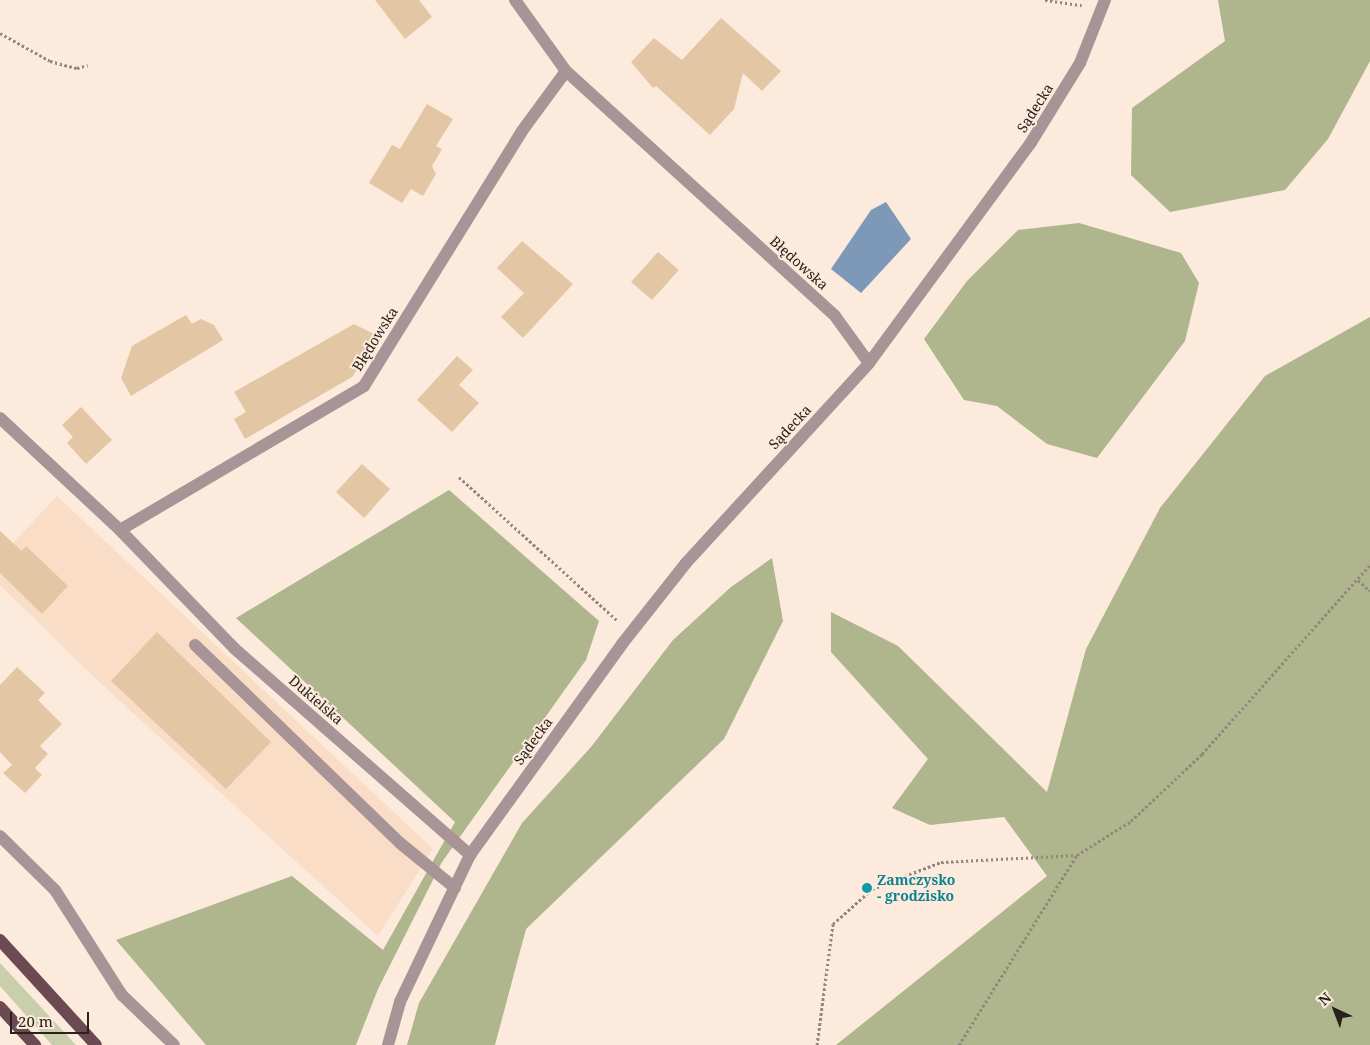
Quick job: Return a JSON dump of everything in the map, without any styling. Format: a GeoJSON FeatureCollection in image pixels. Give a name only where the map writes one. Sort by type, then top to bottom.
{"type":"FeatureCollection","features":[{"type":"Feature","properties":{"kind":"main road"},"geometry":{"type":"LineString","coordinates":[[0,940],[96,1045]]}},
{"type":"Feature","properties":{"kind":"main road"},"geometry":{"type":"LineString","coordinates":[[0,1007],[35,1045]]}},
{"type":"Feature","properties":{"kind":"street","name":"Błędowska"},"geometry":{"type":"LineString","coordinates":[[515,0],[566,71],[835,316],[869,363]]}},
{"type":"Feature","properties":{"kind":"street","name":"Sądecka"},"geometry":{"type":"LineString","coordinates":[[470,855],[631,633],[686,563],[869,363],[1030,144],[1080,63],[1104,4]]}},
{"type":"Feature","properties":{"kind":"street","name":"Błędowska"},"geometry":{"type":"LineString","coordinates":[[120,530],[364,386],[522,131],[566,71]]}},
{"type":"Feature","properties":{"kind":"street","name":"Dukielska"},"geometry":{"type":"LineString","coordinates":[[0,418],[120,530],[235,649],[470,855]]}},
{"type":"Feature","properties":{"kind":"street"},"geometry":{"type":"LineString","coordinates":[[195,645],[400,843],[454,888]]}},
{"type":"Feature","properties":{"kind":"street"},"geometry":{"type":"LineString","coordinates":[[0,836],[55,890],[122,995],[174,1045]]}},
{"type":"Feature","properties":{"kind":"street"},"geometry":{"type":"LineString","coordinates":[[388,1045],[400,1002],[470,855]]}},
{"type":"Feature","properties":{"kind":"path"},"geometry":{"type":"LineString","coordinates":[[1045,0],[1104,4]]}},
{"type":"Feature","properties":{"kind":"path"},"geometry":{"type":"LineString","coordinates":[[0,33],[50,60],[77,68],[88,65]]}},
{"type":"Feature","properties":{"kind":"path"},"geometry":{"type":"LineString","coordinates":[[459,477],[631,633]]}},
{"type":"Feature","properties":{"kind":"path"},"geometry":{"type":"LineString","coordinates":[[959,1045],[1077,855],[1131,822],[1202,754],[1370,565]]}},
{"type":"Feature","properties":{"kind":"path"},"geometry":{"type":"LineString","coordinates":[[1358,580],[1370,591]]}},
{"type":"Feature","properties":{"kind":"path"},"geometry":{"type":"LineString","coordinates":[[817,1045],[832,924],[872,889],[941,862],[1077,855]]}},
{"type":"Feature","properties":{"kind":"shaded area"},"geometry":{"type":"Polygon","coordinates":[[[57,496],[433,849],[378,936],[100,683],[0,585],[0,557],[57,496]]]}},
{"type":"Feature","properties":{"kind":"green space"},"geometry":{"type":"Polygon","coordinates":[[[1218,0],[1370,0],[1370,61],[1328,139],[1285,190],[1170,212],[1131,175],[1132,108],[1225,41],[1218,0]]]}},
{"type":"Feature","properties":{"kind":"green space"},"geometry":{"type":"Polygon","coordinates":[[[1079,223],[1181,253],[1199,283],[1185,341],[1097,458],[1047,444],[997,406],[964,400],[924,339],[967,281],[1018,230],[1079,223]]]}},
{"type":"Feature","properties":{"kind":"green space"},"geometry":{"type":"Polygon","coordinates":[[[1370,317],[1370,1045],[836,1045],[1047,876],[1004,817],[930,825],[892,808],[928,759],[831,652],[831,612],[898,646],[1047,792],[1086,649],[1160,508],[1265,376],[1370,317]]]}},
{"type":"Feature","properties":{"kind":"green space"},"geometry":{"type":"Polygon","coordinates":[[[449,490],[599,621],[586,660],[442,862],[378,989],[356,1045],[206,1045],[116,940],[292,876],[383,950],[455,822],[236,618],[449,490]]]}},
{"type":"Feature","properties":{"kind":"green space"},"geometry":{"type":"Polygon","coordinates":[[[772,558],[783,621],[724,739],[526,929],[495,1045],[407,1045],[419,1003],[522,823],[591,747],[673,640],[731,587],[772,558]]]}},
{"type":"Feature","properties":{"kind":"green space"},"geometry":{"type":"Polygon","coordinates":[[[0,963],[76,1045],[52,1045],[0,986],[0,963]]]}},
{"type":"Feature","properties":{"kind":"water"},"geometry":{"type":"Polygon","coordinates":[[[886,202],[911,239],[861,293],[831,269],[871,210],[886,202]]]}},
{"type":"Feature","properties":{"kind":"building"},"geometry":{"type":"Polygon","coordinates":[[[375,0],[419,0],[432,17],[405,39],[375,0]]]}},
{"type":"Feature","properties":{"kind":"building"},"geometry":{"type":"Polygon","coordinates":[[[721,18],[781,71],[762,91],[743,73],[734,109],[710,135],[656,86],[653,88],[631,62],[654,38],[682,60],[721,18]]]}},
{"type":"Feature","properties":{"kind":"building"},"geometry":{"type":"Polygon","coordinates":[[[427,104],[453,119],[436,146],[442,149],[432,166],[436,174],[423,196],[411,189],[402,203],[369,183],[392,145],[400,149],[427,104]]]}},
{"type":"Feature","properties":{"kind":"building"},"geometry":{"type":"Polygon","coordinates":[[[522,241],[573,284],[523,338],[501,317],[524,293],[497,268],[522,241]]]}},
{"type":"Feature","properties":{"kind":"building"},"geometry":{"type":"Polygon","coordinates":[[[658,252],[679,270],[652,300],[631,282],[658,252]]]}},
{"type":"Feature","properties":{"kind":"building"},"geometry":{"type":"Polygon","coordinates":[[[186,315],[192,324],[201,319],[214,325],[223,340],[131,396],[121,378],[132,346],[186,315]]]}},
{"type":"Feature","properties":{"kind":"building"},"geometry":{"type":"Polygon","coordinates":[[[354,324],[380,337],[352,377],[245,439],[234,419],[246,412],[234,392],[354,324]]]}},
{"type":"Feature","properties":{"kind":"building"},"geometry":{"type":"Polygon","coordinates":[[[457,356],[473,370],[459,385],[479,403],[452,432],[417,400],[457,356]]]}},
{"type":"Feature","properties":{"kind":"building"},"geometry":{"type":"Polygon","coordinates":[[[81,407],[112,440],[86,464],[67,443],[73,437],[62,425],[81,407]]]}},
{"type":"Feature","properties":{"kind":"building"},"geometry":{"type":"Polygon","coordinates":[[[362,464],[390,489],[364,518],[336,492],[362,464]]]}},
{"type":"Feature","properties":{"kind":"building"},"geometry":{"type":"Polygon","coordinates":[[[0,531],[22,551],[26,546],[68,586],[42,614],[0,573],[0,531]]]}},
{"type":"Feature","properties":{"kind":"building"},"geometry":{"type":"Polygon","coordinates":[[[157,632],[271,742],[226,789],[111,681],[157,632]]]}},
{"type":"Feature","properties":{"kind":"building"},"geometry":{"type":"Polygon","coordinates":[[[17,667],[45,693],[38,700],[62,724],[40,746],[48,754],[35,768],[42,775],[25,793],[3,773],[12,765],[0,752],[0,685],[17,667]]]}},
{"type":"Feature","properties":{"kind":"place","name":"Zamczysko - grodzisko"},"geometry":{"type":"Point","coordinates":[867,888]}}]}
